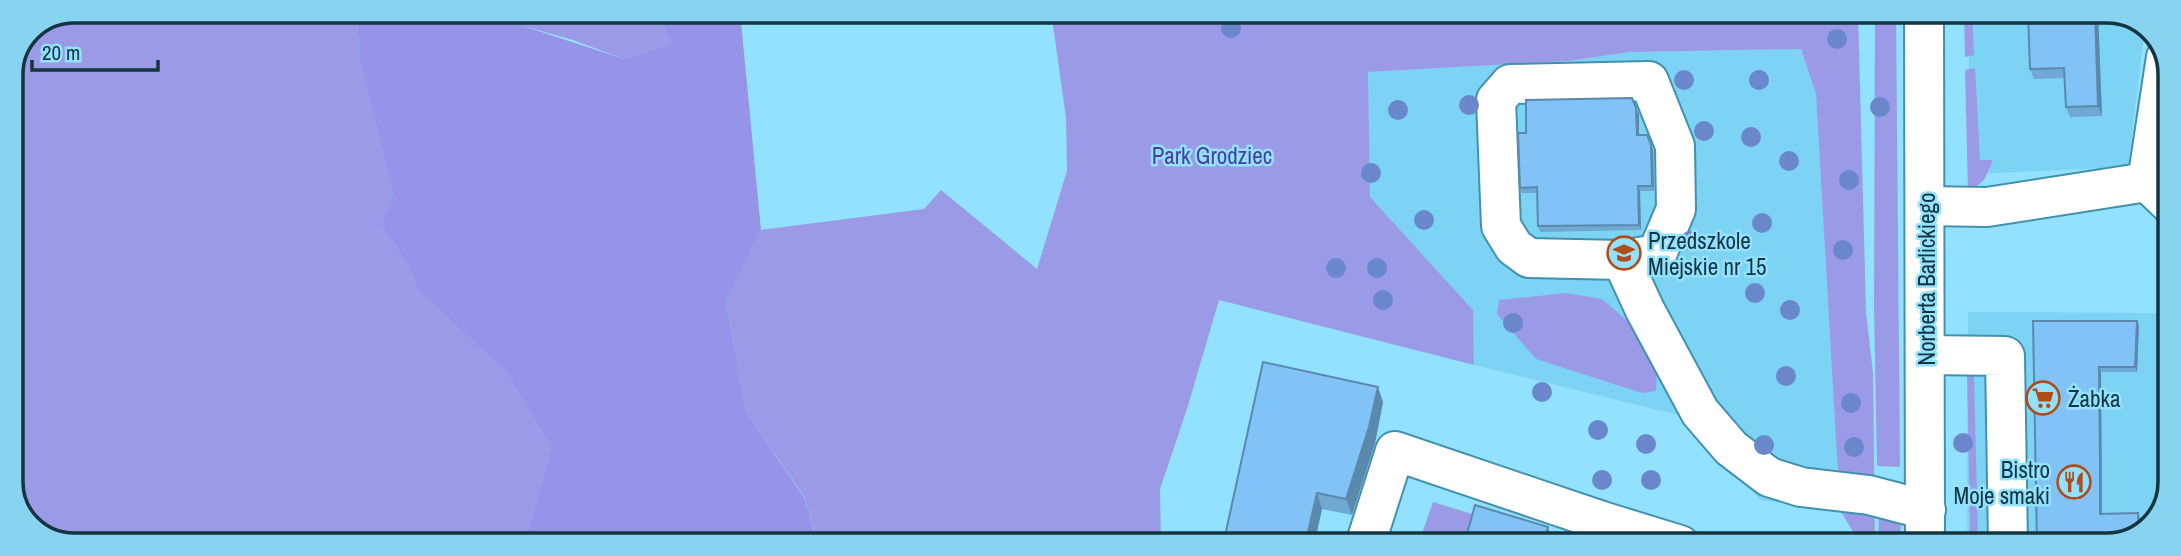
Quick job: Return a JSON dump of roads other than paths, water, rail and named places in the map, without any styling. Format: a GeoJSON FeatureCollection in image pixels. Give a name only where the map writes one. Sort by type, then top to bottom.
{"type":"FeatureCollection","features":[{"type":"Feature","properties":{"kind":"street","name":"Norberta Barlickiego"},"geometry":{"type":"LineString","coordinates":[[1924,23],[1925,528]]}},
{"type":"Feature","properties":{"kind":"street"},"geometry":{"type":"LineString","coordinates":[[1649,81],[1675,146],[1676,209],[1657,254],[1622,260],[1529,258],[1514,247],[1501,226],[1496,100],[1510,84],[1649,81]]}},
{"type":"Feature","properties":{"kind":"street"},"geometry":{"type":"LineString","coordinates":[[1926,206],[1987,207],[2158,193]]}},
{"type":"Feature","properties":{"kind":"street"},"geometry":{"type":"LineString","coordinates":[[1622,260],[1645,310],[1700,412],[1731,448],[1769,477],[1801,487],[1869,495],[1925,528]]}},
{"type":"Feature","properties":{"kind":"street"},"geometry":{"type":"LineString","coordinates":[[1926,355],[2006,356],[2008,533]]}},
{"type":"Feature","properties":{"kind":"street"},"geometry":{"type":"LineString","coordinates":[[1369,533],[1395,451],[1598,533]]}},
{"type":"Feature","properties":{"kind":"place","name":"Przedszkole Miejskie nr 15"},"geometry":{"type":"Point","coordinates":[1624,253]}},
{"type":"Feature","properties":{"kind":"place","name":"Żabka"},"geometry":{"type":"Point","coordinates":[2043,398]}},
{"type":"Feature","properties":{"kind":"place","name":"Bistro Moje smaki"},"geometry":{"type":"Point","coordinates":[2074,482]}},
{"type":"Feature","properties":{"kind":"park label","name":"Park Grodziec"},"geometry":{"type":"Point","coordinates":[1212,155]}}]}
